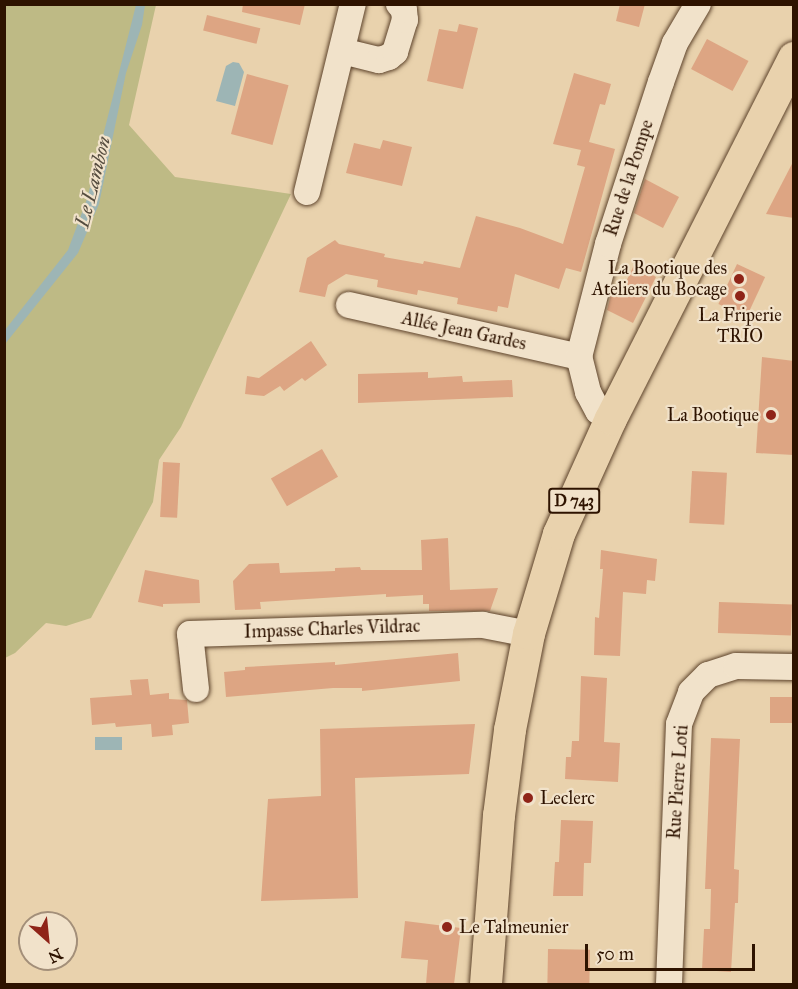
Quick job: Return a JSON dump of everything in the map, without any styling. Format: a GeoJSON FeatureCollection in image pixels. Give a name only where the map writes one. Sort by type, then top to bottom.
{"type":"FeatureCollection","features":[{"type":"Feature","properties":{"kind":"main road","name":"D 743"},"geometry":{"type":"LineString","coordinates":[[486,984],[499,816],[510,730],[529,633],[559,534],[611,419],[794,58]]}},
{"type":"Feature","properties":{"kind":"street"},"geometry":{"type":"LineString","coordinates":[[307,192],[353,4]]}},
{"type":"Feature","properties":{"kind":"street"},"geometry":{"type":"LineString","coordinates":[[342,51],[379,60],[389,57],[395,52],[405,20],[399,4]]}},
{"type":"Feature","properties":{"kind":"street","name":"Rue de la Pompe"},"geometry":{"type":"LineString","coordinates":[[611,419],[598,411],[588,392],[579,357],[608,244],[661,82],[675,43],[698,4]]}},
{"type":"Feature","properties":{"kind":"street","name":"Allée Jean Gardes"},"geometry":{"type":"LineString","coordinates":[[349,304],[579,357]]}},
{"type":"Feature","properties":{"kind":"street","name":"Impasse Charles Vildrac"},"geometry":{"type":"LineString","coordinates":[[196,690],[190,634],[483,625],[529,633]]}},
{"type":"Feature","properties":{"kind":"street","name":"Rue Pierre Loti"},"geometry":{"type":"LineString","coordinates":[[669,984],[679,724],[691,692],[708,675],[736,666],[794,667]]}},
{"type":"Feature","properties":{"kind":"shaded area"},"geometry":{"type":"Polygon","coordinates":[[[5,5],[156,5],[129,125],[175,177],[291,194],[181,427],[159,460],[153,502],[91,618],[66,626],[46,623],[15,653],[5,658],[5,5]]]}},
{"type":"Feature","properties":{"kind":"water","name":"Le Lambon"},"geometry":{"type":"Polygon","coordinates":[[[136,5],[145,5],[142,25],[126,73],[99,204],[78,253],[5,344],[5,330],[68,250],[87,199],[136,5]]]}},
{"type":"Feature","properties":{"kind":"water"},"geometry":{"type":"Polygon","coordinates":[[[233,62],[239,63],[244,72],[235,106],[216,101],[226,66],[233,62]]]}},
{"type":"Feature","properties":{"kind":"water"},"geometry":{"type":"Polygon","coordinates":[[[95,737],[122,737],[122,750],[95,750],[95,737]]]}},
{"type":"Feature","properties":{"kind":"building"},"geometry":{"type":"Polygon","coordinates":[[[243,4],[305,4],[300,25],[242,12],[243,4]]]}},
{"type":"Feature","properties":{"kind":"building"},"geometry":{"type":"Polygon","coordinates":[[[620,4],[645,4],[639,27],[616,21],[620,4]]]}},
{"type":"Feature","properties":{"kind":"building"},"geometry":{"type":"Polygon","coordinates":[[[207,15],[260,28],[256,44],[203,31],[207,15]]]}},
{"type":"Feature","properties":{"kind":"building"},"geometry":{"type":"Polygon","coordinates":[[[459,24],[478,28],[463,89],[427,81],[439,29],[457,32],[459,24]]]}},
{"type":"Feature","properties":{"kind":"building"},"geometry":{"type":"Polygon","coordinates":[[[707,39],[748,61],[733,91],[691,69],[707,39]]]}},
{"type":"Feature","properties":{"kind":"building"},"geometry":{"type":"Polygon","coordinates":[[[574,73],[611,84],[605,105],[600,104],[589,142],[615,149],[581,272],[566,268],[559,289],[515,274],[508,308],[498,306],[497,312],[457,304],[458,298],[418,290],[417,295],[377,287],[378,280],[346,274],[328,285],[325,297],[299,292],[307,258],[335,240],[339,244],[385,254],[384,257],[460,268],[476,216],[520,228],[563,244],[585,167],[577,165],[581,150],[553,144],[574,73]]]}},
{"type":"Feature","properties":{"kind":"building"},"geometry":{"type":"Polygon","coordinates":[[[247,74],[289,85],[272,145],[231,134],[247,74]]]}},
{"type":"Feature","properties":{"kind":"building"},"geometry":{"type":"Polygon","coordinates":[[[383,140],[412,147],[402,186],[346,173],[354,143],[380,149],[383,140]]]}},
{"type":"Feature","properties":{"kind":"building"},"geometry":{"type":"Polygon","coordinates":[[[794,160],[794,218],[766,214],[794,160]]]}},
{"type":"Feature","properties":{"kind":"building"},"geometry":{"type":"Polygon","coordinates":[[[645,179],[679,197],[663,228],[634,213],[645,179]]]}},
{"type":"Feature","properties":{"kind":"building"},"geometry":{"type":"Polygon","coordinates":[[[737,264],[765,277],[747,317],[718,304],[737,264]]]}},
{"type":"Feature","properties":{"kind":"building"},"geometry":{"type":"Polygon","coordinates":[[[634,265],[656,277],[633,323],[607,310],[613,286],[622,290],[634,265]]]}},
{"type":"Feature","properties":{"kind":"building"},"geometry":{"type":"Polygon","coordinates":[[[311,341],[327,365],[305,381],[302,378],[284,391],[280,386],[264,396],[245,394],[247,376],[259,378],[311,341]]]}},
{"type":"Feature","properties":{"kind":"building"},"geometry":{"type":"Polygon","coordinates":[[[762,357],[794,361],[794,455],[756,453],[762,357]]]}},
{"type":"Feature","properties":{"kind":"building"},"geometry":{"type":"Polygon","coordinates":[[[428,372],[428,378],[462,376],[463,382],[512,380],[513,397],[358,403],[358,374],[428,372]]]}},
{"type":"Feature","properties":{"kind":"building"},"geometry":{"type":"Polygon","coordinates":[[[322,449],[338,477],[287,506],[271,478],[322,449]]]}},
{"type":"Feature","properties":{"kind":"building"},"geometry":{"type":"Polygon","coordinates":[[[163,462],[180,463],[177,518],[160,517],[163,462]]]}},
{"type":"Feature","properties":{"kind":"building"},"geometry":{"type":"Polygon","coordinates":[[[692,471],[727,473],[724,525],[689,523],[692,471]]]}},
{"type":"Feature","properties":{"kind":"building"},"geometry":{"type":"Polygon","coordinates":[[[448,538],[450,590],[498,588],[490,611],[429,611],[429,604],[423,604],[423,595],[386,597],[386,594],[260,602],[261,609],[235,610],[233,581],[249,564],[279,563],[280,573],[335,571],[335,568],[360,567],[361,570],[422,570],[421,540],[448,538]]]}},
{"type":"Feature","properties":{"kind":"building"},"geometry":{"type":"Polygon","coordinates":[[[601,550],[657,559],[655,581],[647,580],[646,594],[623,592],[620,656],[594,655],[595,617],[599,618],[603,569],[600,569],[601,550]]]}},
{"type":"Feature","properties":{"kind":"building"},"geometry":{"type":"Polygon","coordinates":[[[145,570],[199,580],[200,603],[163,604],[163,607],[138,602],[145,570]]]}},
{"type":"Feature","properties":{"kind":"building"},"geometry":{"type":"Polygon","coordinates":[[[719,602],[792,605],[791,636],[718,633],[719,602]]]}},
{"type":"Feature","properties":{"kind":"building"},"geometry":{"type":"Polygon","coordinates":[[[458,653],[460,681],[362,691],[362,688],[333,688],[226,697],[224,672],[245,670],[245,667],[335,662],[335,665],[458,653]]]}},
{"type":"Feature","properties":{"kind":"building"},"geometry":{"type":"Polygon","coordinates":[[[581,676],[607,678],[604,742],[620,743],[618,782],[565,779],[566,757],[571,757],[572,741],[579,741],[581,676]]]}},
{"type":"Feature","properties":{"kind":"building"},"geometry":{"type":"Polygon","coordinates":[[[148,679],[150,695],[169,693],[169,699],[187,700],[189,723],[172,725],[173,735],[152,737],[151,724],[116,727],[115,723],[92,725],[90,698],[132,695],[130,680],[148,679]]]}},
{"type":"Feature","properties":{"kind":"building"},"geometry":{"type":"Polygon","coordinates":[[[770,697],[794,697],[794,723],[770,723],[770,697]]]}},
{"type":"Feature","properties":{"kind":"building"},"geometry":{"type":"Polygon","coordinates":[[[475,724],[469,774],[355,778],[358,898],[261,901],[268,799],[321,796],[320,729],[475,724]]]}},
{"type":"Feature","properties":{"kind":"building"},"geometry":{"type":"Polygon","coordinates":[[[711,738],[740,739],[734,869],[739,870],[738,903],[735,903],[731,972],[702,970],[704,929],[710,929],[711,889],[705,889],[711,738]]]}},
{"type":"Feature","properties":{"kind":"building"},"geometry":{"type":"Polygon","coordinates":[[[561,820],[593,821],[591,863],[584,863],[583,896],[553,896],[555,862],[559,862],[561,820]]]}},
{"type":"Feature","properties":{"kind":"building"},"geometry":{"type":"Polygon","coordinates":[[[405,921],[461,928],[454,984],[426,984],[428,960],[401,958],[405,921]]]}},
{"type":"Feature","properties":{"kind":"building"},"geometry":{"type":"Polygon","coordinates":[[[548,949],[590,950],[589,984],[547,984],[548,949]]]}},
{"type":"Feature","properties":{"kind":"place","name":"La Bootique des Ateliers du Bocage"},"geometry":{"type":"Point","coordinates":[739,279]}},
{"type":"Feature","properties":{"kind":"place","name":"La Friperie TRIO"},"geometry":{"type":"Point","coordinates":[740,296]}},
{"type":"Feature","properties":{"kind":"place","name":"La Bootique"},"geometry":{"type":"Point","coordinates":[771,415]}},
{"type":"Feature","properties":{"kind":"place","name":"Leclerc"},"geometry":{"type":"Point","coordinates":[528,798]}},
{"type":"Feature","properties":{"kind":"place","name":"Le Talmeunier"},"geometry":{"type":"Point","coordinates":[447,927]}}]}
